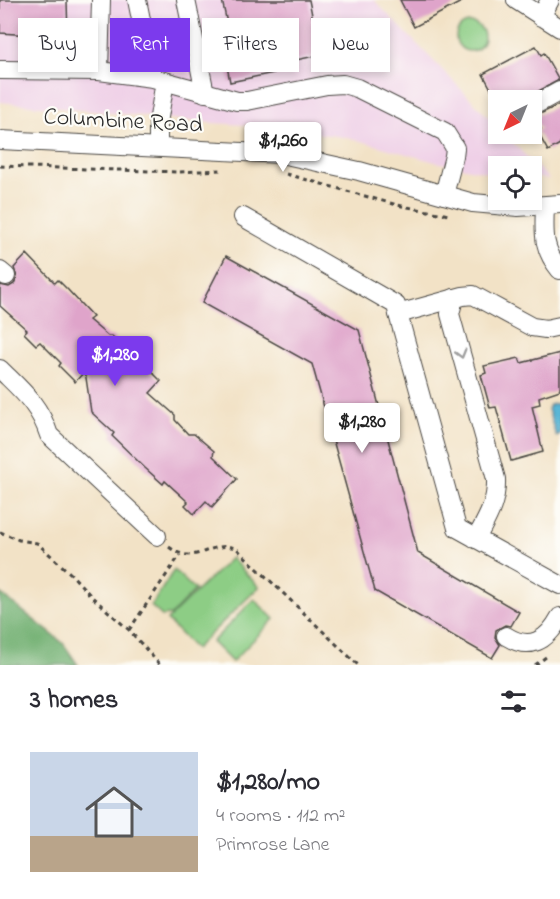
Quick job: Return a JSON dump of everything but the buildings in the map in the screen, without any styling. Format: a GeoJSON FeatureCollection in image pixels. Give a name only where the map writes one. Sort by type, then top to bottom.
{"type":"FeatureCollection","features":[{"type":"Feature","properties":{"kind":"street"},"geometry":{"type":"LineString","coordinates":[[99,71],[100,0]]}},
{"type":"Feature","properties":{"kind":"street"},"geometry":{"type":"LineString","coordinates":[[137,0],[159,80],[158,147]]}},
{"type":"Feature","properties":{"kind":"street"},"geometry":{"type":"LineString","coordinates":[[186,0],[205,93]]}},
{"type":"Feature","properties":{"kind":"street"},"geometry":{"type":"LineString","coordinates":[[516,0],[560,28]]}},
{"type":"Feature","properties":{"kind":"street"},"geometry":{"type":"LineString","coordinates":[[541,17],[550,0]]}},
{"type":"Feature","properties":{"kind":"street"},"geometry":{"type":"LineString","coordinates":[[0,70],[99,71],[159,80],[237,101],[343,84],[357,88],[445,132],[454,148],[454,156],[444,195]]}},
{"type":"Feature","properties":{"kind":"street"},"geometry":{"type":"LineString","coordinates":[[542,101],[560,91]]}},
{"type":"Feature","properties":{"kind":"street","name":"Columbine Road"},"geometry":{"type":"LineString","coordinates":[[0,140],[281,154],[359,171],[473,203],[518,207],[552,205]]}},
{"type":"Feature","properties":{"kind":"street"},"geometry":{"type":"LineString","coordinates":[[552,205],[545,245],[551,259],[560,270]]}},
{"type":"Feature","properties":{"kind":"street"},"geometry":{"type":"LineString","coordinates":[[243,217],[396,305],[457,528],[560,585]]}},
{"type":"Feature","properties":{"kind":"street"},"geometry":{"type":"LineString","coordinates":[[398,314],[473,295],[532,327],[546,329],[560,326]]}},
{"type":"Feature","properties":{"kind":"street"},"geometry":{"type":"LineString","coordinates":[[454,298],[450,314],[496,479],[496,494],[492,508],[476,538]]}},
{"type":"Feature","properties":{"kind":"street"},"geometry":{"type":"LineString","coordinates":[[0,369],[31,399],[44,419],[49,435],[157,536]]}},
{"type":"Feature","properties":{"kind":"street"},"geometry":{"type":"LineString","coordinates":[[506,636],[514,641],[528,644],[542,639],[556,625],[560,617]]}},
{"type":"Feature","properties":{"kind":"path"},"geometry":{"type":"LineString","coordinates":[[0,166],[178,171],[232,170]]}},
{"type":"Feature","properties":{"kind":"path"},"geometry":{"type":"LineString","coordinates":[[281,173],[396,205],[454,217]]}},
{"type":"Feature","properties":{"kind":"path"},"geometry":{"type":"LineString","coordinates":[[0,532],[19,540],[37,543],[129,630],[160,665]]}},
{"type":"Feature","properties":{"kind":"path"},"geometry":{"type":"LineString","coordinates":[[157,536],[180,554],[194,556],[225,545],[236,548],[358,665]]}},
{"type":"Feature","properties":{"kind":"path"},"geometry":{"type":"LineString","coordinates":[[129,630],[180,554]]}},
{"type":"Feature","properties":{"kind":"shaded area"},"geometry":{"type":"Polygon","coordinates":[[[0,0],[374,0],[488,117],[488,144],[514,144],[526,156],[488,156],[488,173],[435,162],[350,138],[263,126],[0,102],[0,0]]]}},
{"type":"Feature","properties":{"kind":"green space"},"geometry":{"type":"Polygon","coordinates":[[[470,23],[480,27],[484,37],[480,47],[470,51],[460,47],[456,37],[460,27],[470,23]]]}},
{"type":"Feature","properties":{"kind":"green space"},"geometry":{"type":"Polygon","coordinates":[[[231,558],[259,587],[195,649],[167,620],[231,558]]]}},
{"type":"Feature","properties":{"kind":"green space"},"geometry":{"type":"Polygon","coordinates":[[[174,570],[195,590],[171,615],[162,616],[151,606],[174,570]]]}},
{"type":"Feature","properties":{"kind":"green space"},"geometry":{"type":"Polygon","coordinates":[[[0,593],[63,643],[78,665],[0,665],[0,593]]]}},
{"type":"Feature","properties":{"kind":"green space"},"geometry":{"type":"Polygon","coordinates":[[[254,599],[274,619],[232,662],[212,642],[254,599]]]}},
{"type":"Feature","properties":{"kind":"water"},"geometry":{"type":"Polygon","coordinates":[[[560,403],[560,434],[556,436],[548,409],[550,405],[560,403]]]}}]}
